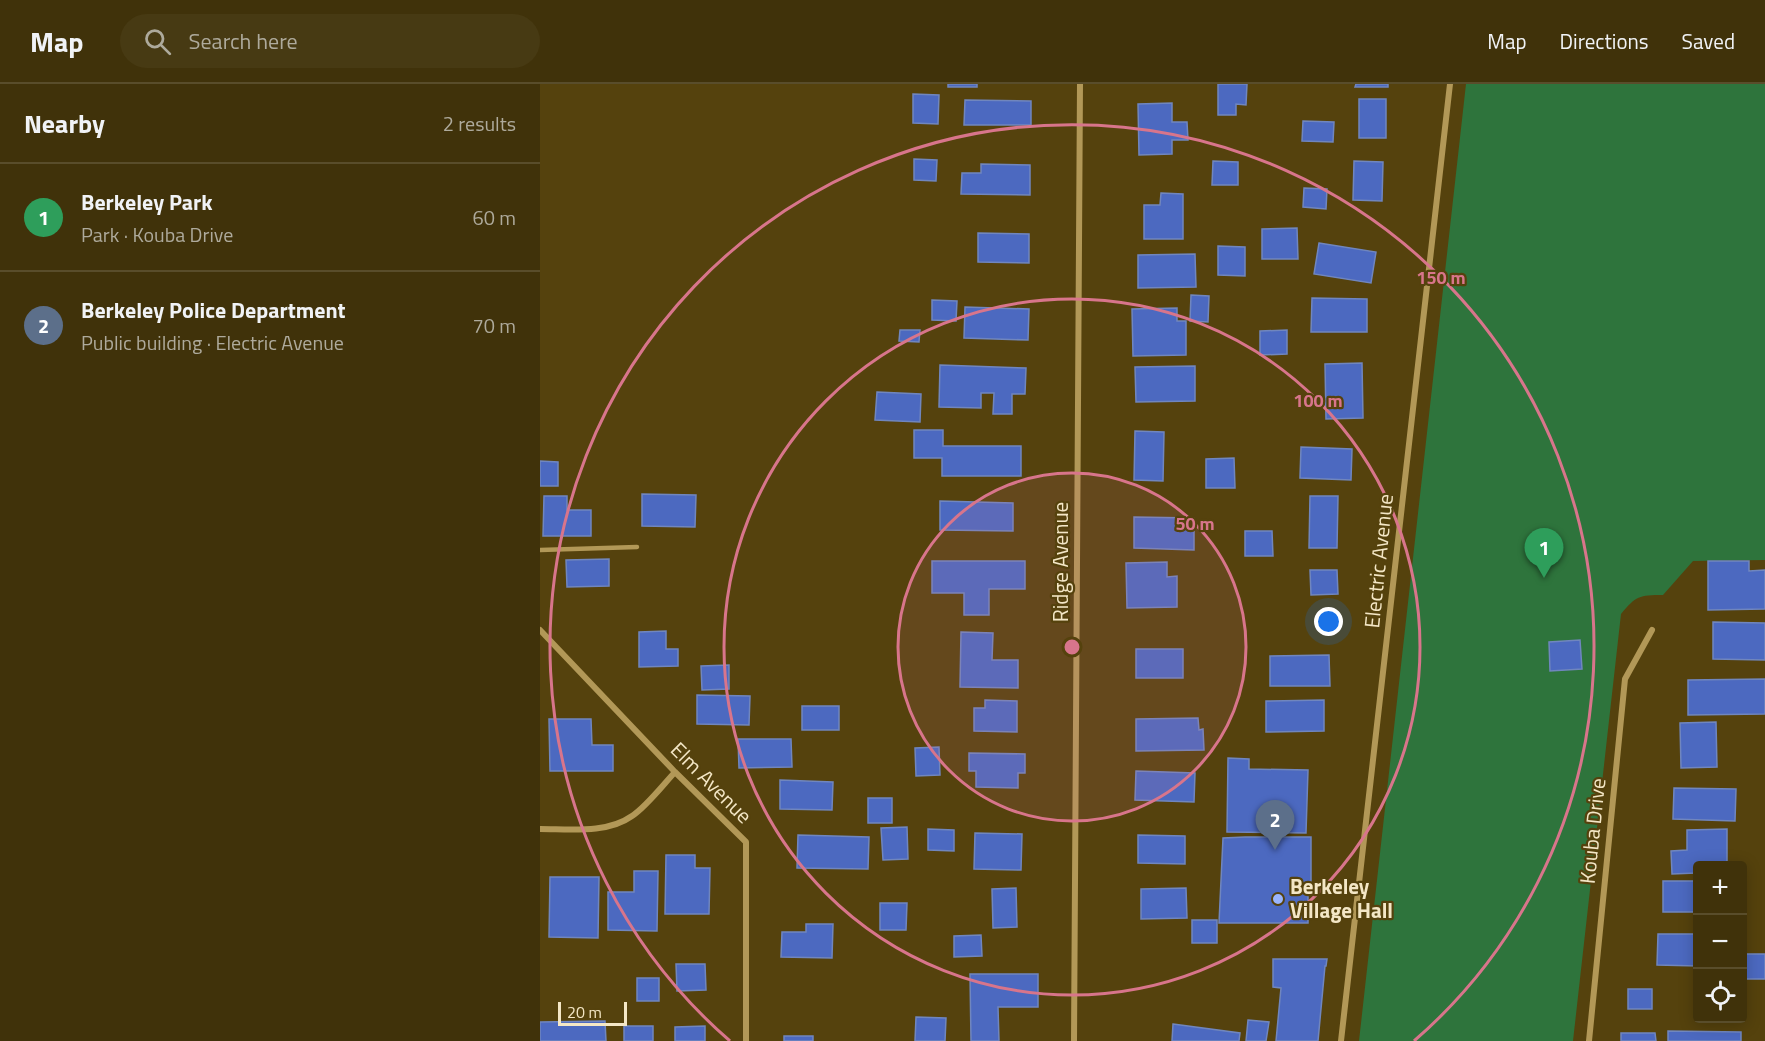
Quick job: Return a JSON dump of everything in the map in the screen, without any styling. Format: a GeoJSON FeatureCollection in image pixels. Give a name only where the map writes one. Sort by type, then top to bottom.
{"type":"FeatureCollection","features":[{"type":"Feature","properties":{"kind":"street","name":"Ridge Avenue"},"geometry":{"type":"LineString","coordinates":[[1074,1041],[1080,84]]}},
{"type":"Feature","properties":{"kind":"street","name":"Electric Avenue"},"geometry":{"type":"LineString","coordinates":[[1341,1041],[1450,84]]}},
{"type":"Feature","properties":{"kind":"street","name":"Elm Avenue"},"geometry":{"type":"LineString","coordinates":[[540,630],[675,772],[746,842],[746,1041]]}},
{"type":"Feature","properties":{"kind":"street","name":"Kouba Drive"},"geometry":{"type":"LineString","coordinates":[[1589,1041],[1625,679],[1652,630]]}},
{"type":"Feature","properties":{"kind":"street"},"geometry":{"type":"LineString","coordinates":[[540,829],[593,829],[616,824],[632,816],[675,772]]}},
{"type":"Feature","properties":{"kind":"lane"},"geometry":{"type":"LineString","coordinates":[[540,550],[637,547]]}},
{"type":"Feature","properties":{"kind":"green space"},"geometry":{"type":"Polygon","coordinates":[[[1466,84],[1765,84],[1765,560],[1693,561],[1663,595],[1648,595],[1639,598],[1621,614],[1573,1041],[1359,1041],[1466,84]]]}},
{"type":"Feature","properties":{"kind":"building"},"geometry":{"type":"Polygon","coordinates":[[[948,84],[977,84],[977,87],[948,87],[948,84]]]}},
{"type":"Feature","properties":{"kind":"building"},"geometry":{"type":"Polygon","coordinates":[[[1218,84],[1247,84],[1246,105],[1236,104],[1236,115],[1218,115],[1218,84]]]}},
{"type":"Feature","properties":{"kind":"building"},"geometry":{"type":"Polygon","coordinates":[[[1356,84],[1388,84],[1388,87],[1355,87],[1356,84]]]}},
{"type":"Feature","properties":{"kind":"building"},"geometry":{"type":"Polygon","coordinates":[[[913,94],[939,95],[938,124],[913,123],[913,94]]]}},
{"type":"Feature","properties":{"kind":"building"},"geometry":{"type":"Polygon","coordinates":[[[1359,99],[1386,99],[1386,138],[1359,138],[1359,99]]]}},
{"type":"Feature","properties":{"kind":"building"},"geometry":{"type":"Polygon","coordinates":[[[965,100],[1031,101],[1031,125],[964,125],[965,100]]]}},
{"type":"Feature","properties":{"kind":"building"},"geometry":{"type":"Polygon","coordinates":[[[1172,103],[1172,122],[1187,122],[1188,140],[1172,140],[1172,154],[1139,155],[1138,104],[1172,103]]]}},
{"type":"Feature","properties":{"kind":"building"},"geometry":{"type":"Polygon","coordinates":[[[1303,121],[1334,122],[1333,142],[1302,141],[1303,121]]]}},
{"type":"Feature","properties":{"kind":"building"},"geometry":{"type":"Polygon","coordinates":[[[914,159],[937,160],[936,181],[914,180],[914,159]]]}},
{"type":"Feature","properties":{"kind":"building"},"geometry":{"type":"Polygon","coordinates":[[[1213,161],[1238,162],[1238,185],[1212,185],[1213,161]]]}},
{"type":"Feature","properties":{"kind":"building"},"geometry":{"type":"Polygon","coordinates":[[[1354,161],[1383,162],[1382,201],[1353,200],[1354,161]]]}},
{"type":"Feature","properties":{"kind":"building"},"geometry":{"type":"Polygon","coordinates":[[[981,164],[1030,165],[1030,195],[961,194],[962,173],[981,173],[981,164]]]}},
{"type":"Feature","properties":{"kind":"building"},"geometry":{"type":"Polygon","coordinates":[[[1304,188],[1327,189],[1326,209],[1303,207],[1304,188]]]}},
{"type":"Feature","properties":{"kind":"building"},"geometry":{"type":"Polygon","coordinates":[[[1161,193],[1183,194],[1183,239],[1144,239],[1144,205],[1160,205],[1161,193]]]}},
{"type":"Feature","properties":{"kind":"building"},"geometry":{"type":"Polygon","coordinates":[[[1297,228],[1298,259],[1262,259],[1262,229],[1297,228]]]}},
{"type":"Feature","properties":{"kind":"building"},"geometry":{"type":"Polygon","coordinates":[[[978,233],[1029,234],[1029,263],[978,262],[978,233]]]}},
{"type":"Feature","properties":{"kind":"building"},"geometry":{"type":"Polygon","coordinates":[[[1319,243],[1376,252],[1371,283],[1314,274],[1319,243]]]}},
{"type":"Feature","properties":{"kind":"building"},"geometry":{"type":"Polygon","coordinates":[[[1218,246],[1245,247],[1245,276],[1218,275],[1218,246]]]}},
{"type":"Feature","properties":{"kind":"building"},"geometry":{"type":"Polygon","coordinates":[[[1195,254],[1196,287],[1138,288],[1138,255],[1195,254]]]}},
{"type":"Feature","properties":{"kind":"building"},"geometry":{"type":"Polygon","coordinates":[[[1191,295],[1209,296],[1208,322],[1190,321],[1191,295]]]}},
{"type":"Feature","properties":{"kind":"building"},"geometry":{"type":"Polygon","coordinates":[[[1312,298],[1367,299],[1367,332],[1311,332],[1312,298]]]}},
{"type":"Feature","properties":{"kind":"building"},"geometry":{"type":"Polygon","coordinates":[[[932,300],[957,301],[956,321],[932,320],[932,300]]]}},
{"type":"Feature","properties":{"kind":"building"},"geometry":{"type":"Polygon","coordinates":[[[965,307],[1029,309],[1028,340],[964,338],[965,307]]]}},
{"type":"Feature","properties":{"kind":"building"},"geometry":{"type":"Polygon","coordinates":[[[1177,308],[1177,321],[1186,321],[1186,355],[1133,356],[1132,309],[1177,308]]]}},
{"type":"Feature","properties":{"kind":"building"},"geometry":{"type":"Polygon","coordinates":[[[900,330],[920,330],[919,342],[899,341],[900,330]]]}},
{"type":"Feature","properties":{"kind":"building"},"geometry":{"type":"Polygon","coordinates":[[[1287,330],[1287,354],[1260,355],[1260,331],[1287,330]]]}},
{"type":"Feature","properties":{"kind":"building"},"geometry":{"type":"Polygon","coordinates":[[[1362,363],[1363,418],[1326,419],[1325,364],[1362,363]]]}},
{"type":"Feature","properties":{"kind":"building"},"geometry":{"type":"Polygon","coordinates":[[[940,365],[1026,368],[1025,394],[1012,394],[1012,414],[993,414],[994,393],[981,393],[981,408],[939,407],[940,365]]]}},
{"type":"Feature","properties":{"kind":"building"},"geometry":{"type":"Polygon","coordinates":[[[1195,366],[1195,401],[1136,402],[1135,367],[1195,366]]]}},
{"type":"Feature","properties":{"kind":"building"},"geometry":{"type":"Polygon","coordinates":[[[877,392],[921,394],[920,422],[875,420],[877,392]]]}},
{"type":"Feature","properties":{"kind":"building"},"geometry":{"type":"Polygon","coordinates":[[[914,430],[943,430],[943,446],[1021,446],[1021,476],[942,476],[942,458],[914,458],[914,430]]]}},
{"type":"Feature","properties":{"kind":"building"},"geometry":{"type":"Polygon","coordinates":[[[1135,431],[1164,432],[1163,481],[1134,480],[1135,431]]]}},
{"type":"Feature","properties":{"kind":"building"},"geometry":{"type":"Polygon","coordinates":[[[1301,447],[1352,449],[1351,480],[1300,478],[1301,447]]]}},
{"type":"Feature","properties":{"kind":"building"},"geometry":{"type":"Polygon","coordinates":[[[1234,458],[1235,488],[1206,488],[1206,459],[1234,458]]]}},
{"type":"Feature","properties":{"kind":"building"},"geometry":{"type":"Polygon","coordinates":[[[540,461],[558,462],[558,486],[540,486],[540,461]]]}},
{"type":"Feature","properties":{"kind":"building"},"geometry":{"type":"Polygon","coordinates":[[[642,494],[696,495],[695,527],[642,526],[642,494]]]}},
{"type":"Feature","properties":{"kind":"building"},"geometry":{"type":"Polygon","coordinates":[[[544,496],[567,496],[567,510],[591,510],[591,536],[543,536],[544,496]]]}},
{"type":"Feature","properties":{"kind":"building"},"geometry":{"type":"Polygon","coordinates":[[[1310,496],[1338,496],[1337,548],[1309,548],[1310,496]]]}},
{"type":"Feature","properties":{"kind":"building"},"geometry":{"type":"Polygon","coordinates":[[[940,501],[1013,503],[1013,531],[940,530],[940,501]]]}},
{"type":"Feature","properties":{"kind":"building"},"geometry":{"type":"Polygon","coordinates":[[[1134,517],[1194,518],[1194,550],[1134,548],[1134,517]]]}},
{"type":"Feature","properties":{"kind":"building"},"geometry":{"type":"Polygon","coordinates":[[[1245,531],[1272,531],[1273,556],[1245,556],[1245,531]]]}},
{"type":"Feature","properties":{"kind":"building"},"geometry":{"type":"Polygon","coordinates":[[[609,559],[609,586],[567,587],[566,560],[609,559]]]}},
{"type":"Feature","properties":{"kind":"building"},"geometry":{"type":"Polygon","coordinates":[[[932,561],[1025,561],[1025,589],[989,589],[989,615],[964,615],[964,593],[932,593],[932,561]]]}},
{"type":"Feature","properties":{"kind":"building"},"geometry":{"type":"Polygon","coordinates":[[[1708,561],[1749,561],[1749,571],[1765,570],[1765,609],[1708,610],[1708,561]]]}},
{"type":"Feature","properties":{"kind":"building"},"geometry":{"type":"Polygon","coordinates":[[[1167,562],[1167,577],[1177,576],[1177,607],[1127,608],[1126,563],[1167,562]]]}},
{"type":"Feature","properties":{"kind":"building"},"geometry":{"type":"Polygon","coordinates":[[[1310,570],[1337,570],[1338,594],[1311,595],[1310,570]]]}},
{"type":"Feature","properties":{"kind":"building"},"geometry":{"type":"Polygon","coordinates":[[[1713,622],[1765,623],[1765,660],[1713,659],[1713,622]]]}},
{"type":"Feature","properties":{"kind":"building"},"geometry":{"type":"Polygon","coordinates":[[[666,631],[666,649],[678,649],[678,666],[639,667],[639,632],[666,631]]]}},
{"type":"Feature","properties":{"kind":"building"},"geometry":{"type":"Polygon","coordinates":[[[961,632],[993,633],[992,660],[1018,660],[1018,688],[960,687],[961,632]]]}},
{"type":"Feature","properties":{"kind":"building"},"geometry":{"type":"Polygon","coordinates":[[[1580,640],[1582,669],[1550,671],[1549,642],[1580,640]]]}},
{"type":"Feature","properties":{"kind":"building"},"geometry":{"type":"Polygon","coordinates":[[[1136,649],[1183,649],[1183,678],[1136,678],[1136,649]]]}},
{"type":"Feature","properties":{"kind":"building"},"geometry":{"type":"Polygon","coordinates":[[[1329,655],[1330,686],[1270,686],[1270,656],[1329,655]]]}},
{"type":"Feature","properties":{"kind":"building"},"geometry":{"type":"Polygon","coordinates":[[[729,665],[729,689],[702,690],[701,666],[729,665]]]}},
{"type":"Feature","properties":{"kind":"building"},"geometry":{"type":"Polygon","coordinates":[[[1765,679],[1765,714],[1688,715],[1688,680],[1765,679]]]}},
{"type":"Feature","properties":{"kind":"building"},"geometry":{"type":"Polygon","coordinates":[[[697,695],[750,696],[749,725],[697,724],[697,695]]]}},
{"type":"Feature","properties":{"kind":"building"},"geometry":{"type":"Polygon","coordinates":[[[985,700],[1017,701],[1017,732],[974,731],[974,708],[985,708],[985,700]]]}},
{"type":"Feature","properties":{"kind":"building"},"geometry":{"type":"Polygon","coordinates":[[[1324,700],[1324,731],[1266,732],[1266,701],[1324,700]]]}},
{"type":"Feature","properties":{"kind":"building"},"geometry":{"type":"Polygon","coordinates":[[[802,706],[839,706],[839,730],[802,730],[802,706]]]}},
{"type":"Feature","properties":{"kind":"building"},"geometry":{"type":"Polygon","coordinates":[[[1198,718],[1199,730],[1203,729],[1204,750],[1136,751],[1136,719],[1198,718]]]}},
{"type":"Feature","properties":{"kind":"building"},"geometry":{"type":"Polygon","coordinates":[[[549,719],[591,719],[592,745],[613,745],[613,771],[550,771],[549,719]]]}},
{"type":"Feature","properties":{"kind":"building"},"geometry":{"type":"Polygon","coordinates":[[[1716,722],[1717,767],[1681,768],[1680,723],[1716,722]]]}},
{"type":"Feature","properties":{"kind":"building"},"geometry":{"type":"Polygon","coordinates":[[[738,739],[791,739],[792,767],[739,768],[738,739]]]}},
{"type":"Feature","properties":{"kind":"building"},"geometry":{"type":"Polygon","coordinates":[[[939,747],[940,775],[916,776],[915,748],[939,747]]]}},
{"type":"Feature","properties":{"kind":"building"},"geometry":{"type":"Polygon","coordinates":[[[969,753],[1025,754],[1025,773],[1018,773],[1018,788],[976,787],[976,771],[969,771],[969,753]]]}},
{"type":"Feature","properties":{"kind":"building"},"geometry":{"type":"Polygon","coordinates":[[[1228,758],[1249,759],[1249,769],[1308,770],[1306,833],[1227,832],[1228,758]]]}},
{"type":"Feature","properties":{"kind":"building"},"geometry":{"type":"Polygon","coordinates":[[[1136,771],[1195,773],[1194,802],[1135,800],[1136,771]]]}},
{"type":"Feature","properties":{"kind":"building"},"geometry":{"type":"Polygon","coordinates":[[[780,780],[833,782],[832,810],[780,809],[780,780]]]}},
{"type":"Feature","properties":{"kind":"building"},"geometry":{"type":"Polygon","coordinates":[[[1674,788],[1736,789],[1735,821],[1673,819],[1674,788]]]}},
{"type":"Feature","properties":{"kind":"building"},"geometry":{"type":"Polygon","coordinates":[[[868,798],[892,798],[892,823],[868,823],[868,798]]]}},
{"type":"Feature","properties":{"kind":"building"},"geometry":{"type":"Polygon","coordinates":[[[907,827],[908,859],[883,860],[881,828],[907,827]]]}},
{"type":"Feature","properties":{"kind":"building"},"geometry":{"type":"Polygon","coordinates":[[[928,829],[954,830],[954,851],[928,850],[928,829]]]}},
{"type":"Feature","properties":{"kind":"building"},"geometry":{"type":"Polygon","coordinates":[[[1727,829],[1727,861],[1693,861],[1693,873],[1672,874],[1671,851],[1687,850],[1687,830],[1727,829]]]}},
{"type":"Feature","properties":{"kind":"building"},"geometry":{"type":"Polygon","coordinates":[[[975,833],[1022,834],[1021,870],[974,869],[975,833]]]}},
{"type":"Feature","properties":{"kind":"building"},"geometry":{"type":"Polygon","coordinates":[[[798,835],[869,837],[868,869],[797,868],[798,835]]]}},
{"type":"Feature","properties":{"kind":"building"},"geometry":{"type":"Polygon","coordinates":[[[1138,835],[1185,836],[1185,864],[1138,863],[1138,835]]]}},
{"type":"Feature","properties":{"kind":"building"},"geometry":{"type":"Polygon","coordinates":[[[1311,837],[1308,923],[1219,923],[1223,838],[1311,837]]]}},
{"type":"Feature","properties":{"kind":"building"},"geometry":{"type":"Polygon","coordinates":[[[666,855],[695,855],[695,868],[710,868],[709,914],[665,914],[666,855]]]}},
{"type":"Feature","properties":{"kind":"building"},"geometry":{"type":"Polygon","coordinates":[[[634,871],[658,871],[657,931],[608,930],[608,892],[634,892],[634,871]]]}},
{"type":"Feature","properties":{"kind":"building"},"geometry":{"type":"Polygon","coordinates":[[[550,877],[599,877],[598,938],[549,937],[550,877]]]}},
{"type":"Feature","properties":{"kind":"building"},"geometry":{"type":"Polygon","coordinates":[[[1663,881],[1693,881],[1693,912],[1663,912],[1663,881]]]}},
{"type":"Feature","properties":{"kind":"building"},"geometry":{"type":"Polygon","coordinates":[[[1016,888],[1017,927],[993,928],[992,889],[1016,888]]]}},
{"type":"Feature","properties":{"kind":"building"},"geometry":{"type":"Polygon","coordinates":[[[1186,888],[1187,918],[1141,919],[1141,889],[1186,888]]]}},
{"type":"Feature","properties":{"kind":"building"},"geometry":{"type":"Polygon","coordinates":[[[880,903],[907,903],[906,930],[880,930],[880,903]]]}},
{"type":"Feature","properties":{"kind":"building"},"geometry":{"type":"Polygon","coordinates":[[[1192,920],[1217,920],[1217,943],[1192,943],[1192,920]]]}},
{"type":"Feature","properties":{"kind":"building"},"geometry":{"type":"Polygon","coordinates":[[[806,924],[833,924],[832,958],[781,957],[782,932],[806,932],[806,924]]]}},
{"type":"Feature","properties":{"kind":"building"},"geometry":{"type":"Polygon","coordinates":[[[1658,934],[1693,934],[1693,966],[1657,965],[1658,934]]]}},
{"type":"Feature","properties":{"kind":"building"},"geometry":{"type":"Polygon","coordinates":[[[981,935],[982,956],[954,957],[954,936],[981,935]]]}},
{"type":"Feature","properties":{"kind":"building"},"geometry":{"type":"Polygon","coordinates":[[[1747,954],[1765,954],[1765,979],[1747,979],[1747,954]]]}},
{"type":"Feature","properties":{"kind":"building"},"geometry":{"type":"Polygon","coordinates":[[[1273,959],[1327,959],[1318,1041],[1276,1041],[1281,988],[1273,987],[1273,959]]]}},
{"type":"Feature","properties":{"kind":"building"},"geometry":{"type":"Polygon","coordinates":[[[676,964],[705,964],[706,990],[677,991],[676,964]]]}},
{"type":"Feature","properties":{"kind":"building"},"geometry":{"type":"Polygon","coordinates":[[[970,974],[1038,974],[1038,1007],[998,1007],[999,1041],[971,1041],[970,974]]]}},
{"type":"Feature","properties":{"kind":"building"},"geometry":{"type":"Polygon","coordinates":[[[637,978],[659,978],[659,1001],[637,1001],[637,978]]]}},
{"type":"Feature","properties":{"kind":"building"},"geometry":{"type":"Polygon","coordinates":[[[1628,989],[1652,989],[1652,1009],[1628,1009],[1628,989]]]}},
{"type":"Feature","properties":{"kind":"building"},"geometry":{"type":"Polygon","coordinates":[[[916,1017],[946,1018],[945,1041],[915,1041],[916,1017]]]}},
{"type":"Feature","properties":{"kind":"building"},"geometry":{"type":"Polygon","coordinates":[[[1248,1020],[1269,1022],[1266,1041],[1246,1041],[1248,1020]]]}},
{"type":"Feature","properties":{"kind":"building"},"geometry":{"type":"Polygon","coordinates":[[[605,1021],[606,1041],[540,1041],[540,1022],[605,1021]]]}},
{"type":"Feature","properties":{"kind":"building"},"geometry":{"type":"Polygon","coordinates":[[[1173,1024],[1240,1033],[1239,1041],[1172,1041],[1173,1024]]]}},
{"type":"Feature","properties":{"kind":"building"},"geometry":{"type":"Polygon","coordinates":[[[624,1026],[653,1026],[653,1041],[624,1041],[624,1026]]]}},
{"type":"Feature","properties":{"kind":"building"},"geometry":{"type":"Polygon","coordinates":[[[705,1026],[705,1041],[675,1041],[675,1027],[705,1026]]]}},
{"type":"Feature","properties":{"kind":"building"},"geometry":{"type":"Polygon","coordinates":[[[1668,1031],[1741,1032],[1741,1041],[1668,1041],[1668,1031]]]}},
{"type":"Feature","properties":{"kind":"building"},"geometry":{"type":"Polygon","coordinates":[[[1621,1033],[1655,1033],[1656,1041],[1621,1041],[1621,1033]]]}},
{"type":"Feature","properties":{"kind":"building"},"geometry":{"type":"Polygon","coordinates":[[[784,1036],[813,1036],[813,1041],[784,1041],[784,1036]]]}},
{"type":"Feature","properties":{"kind":"place","name":"Berkeley Park"},"geometry":{"type":"Point","coordinates":[1544,578]}},
{"type":"Feature","properties":{"kind":"place","name":"Berkeley Police Department"},"geometry":{"type":"Point","coordinates":[1275,850]}},
{"type":"Feature","properties":{"kind":"place","name":"Berkeley Village Hall"},"geometry":{"type":"Point","coordinates":[1278,899]}}]}
